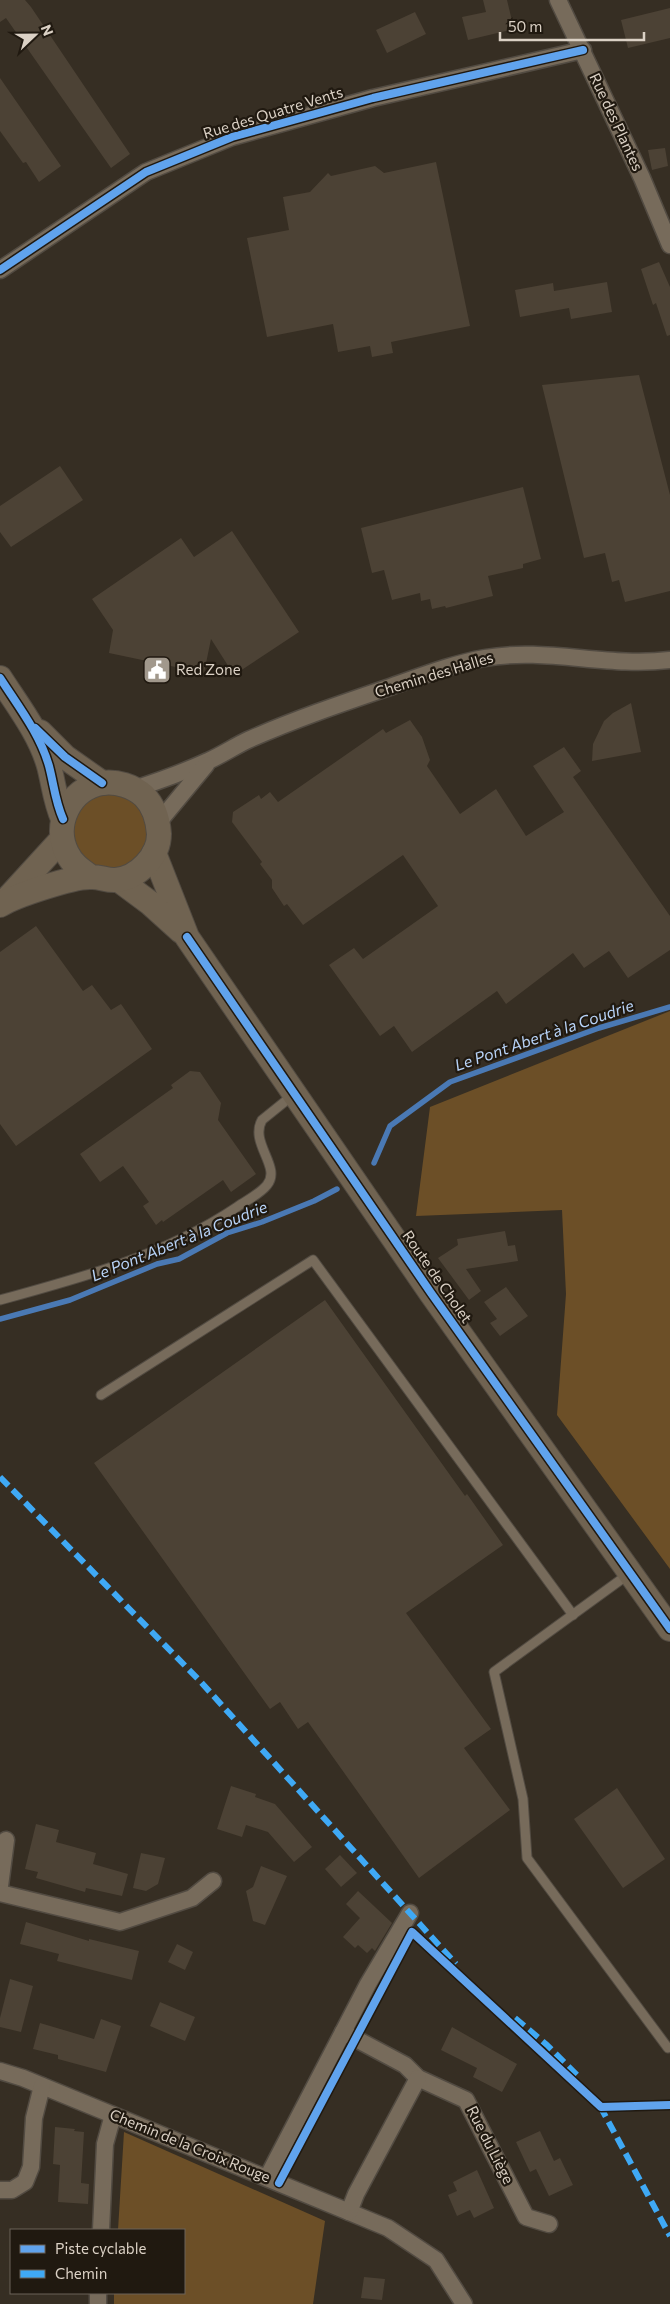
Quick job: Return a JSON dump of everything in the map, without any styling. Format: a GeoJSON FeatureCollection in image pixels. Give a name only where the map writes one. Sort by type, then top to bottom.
{"type":"FeatureCollection","features":[{"type":"Feature","properties":{"kind":"main road"},"geometry":{"type":"LineString","coordinates":[[0,678],[31,724],[49,766],[55,800],[62,829],[67,855],[77,868],[91,876],[105,880],[119,880],[133,875],[146,865],[154,853],[159,838],[158,823],[154,809],[145,797],[134,789],[118,783],[102,783],[89,787],[77,795],[68,806],[62,829],[3,903]]}},
{"type":"Feature","properties":{"kind":"main road"},"geometry":{"type":"LineString","coordinates":[[31,724],[65,757],[102,783]]}},
{"type":"Feature","properties":{"kind":"main road","name":"Route de Cholet"},"geometry":{"type":"LineString","coordinates":[[154,853],[187,936],[431,1293],[670,1629]]}},
{"type":"Feature","properties":{"kind":"main road"},"geometry":{"type":"LineString","coordinates":[[3,903],[30,892],[91,876]]}},
{"type":"Feature","properties":{"kind":"main road","name":"Route de Cholet"},"geometry":{"type":"LineString","coordinates":[[119,880],[150,903],[187,936]]}},
{"type":"Feature","properties":{"kind":"street","name":"Rue des Plantes"},"geometry":{"type":"LineString","coordinates":[[558,0],[642,178],[670,245]]}},
{"type":"Feature","properties":{"kind":"street","name":"Rue des Quatre Vents"},"geometry":{"type":"LineString","coordinates":[[0,270],[146,172],[232,136],[373,98],[583,50]]}},
{"type":"Feature","properties":{"kind":"street","name":"Chemin des Halles"},"geometry":{"type":"LineString","coordinates":[[134,789],[210,761],[249,740],[337,705],[482,658],[539,654],[640,661],[670,660]]}},
{"type":"Feature","properties":{"kind":"street","name":"Chemin des Halles"},"geometry":{"type":"LineString","coordinates":[[158,823],[210,761]]}},
{"type":"Feature","properties":{"kind":"street"},"geometry":{"type":"LineString","coordinates":[[0,1886],[6,1840]]}},
{"type":"Feature","properties":{"kind":"street"},"geometry":{"type":"LineString","coordinates":[[0,1893],[120,1922],[192,1898],[212,1881]]}},
{"type":"Feature","properties":{"kind":"street"},"geometry":{"type":"LineString","coordinates":[[267,2178],[368,1984],[410,1912]]}},
{"type":"Feature","properties":{"kind":"street","name":"Rue du Liège"},"geometry":{"type":"LineString","coordinates":[[343,2032],[405,2065],[418,2078],[466,2100],[526,2217],[549,2224]]}},
{"type":"Feature","properties":{"kind":"street","name":"Chemin de la Croix Rouge"},"geometry":{"type":"LineString","coordinates":[[0,2071],[114,2115],[388,2228],[436,2260],[464,2304]]}},
{"type":"Feature","properties":{"kind":"street"},"geometry":{"type":"LineString","coordinates":[[349,2212],[356,2194],[418,2078]]}},
{"type":"Feature","properties":{"kind":"street"},"geometry":{"type":"LineString","coordinates":[[0,2190],[12,2190],[25,2182],[31,2167],[34,2118],[42,2086]]}},
{"type":"Feature","properties":{"kind":"street"},"geometry":{"type":"LineString","coordinates":[[101,2229],[105,2144],[114,2115]]}},
{"type":"Feature","properties":{"kind":"lane"},"geometry":{"type":"LineString","coordinates":[[0,1300],[68,1282],[168,1246],[226,1214],[258,1193],[268,1184],[271,1171],[259,1139],[259,1125],[262,1120],[295,1094]]}},
{"type":"Feature","properties":{"kind":"lane"},"geometry":{"type":"LineString","coordinates":[[101,1395],[313,1260],[573,1615]]}},
{"type":"Feature","properties":{"kind":"lane"},"geometry":{"type":"LineString","coordinates":[[630,1572],[494,1672],[523,1799],[527,1858],[668,2048]]}},
{"type":"Feature","properties":{"kind":"shaded area"},"geometry":{"type":"Polygon","coordinates":[[[111,792],[126,795],[138,804],[147,816],[150,831],[147,846],[138,858],[126,867],[111,870],[96,867],[84,858],[75,846],[72,831],[75,816],[84,804],[96,795],[111,792]]]}},
{"type":"Feature","properties":{"kind":"shaded area"},"geometry":{"type":"Polygon","coordinates":[[[670,1011],[670,1569],[557,1415],[566,1294],[562,1210],[416,1216],[430,1107],[670,1011]]]}},
{"type":"Feature","properties":{"kind":"shaded area"},"geometry":{"type":"Polygon","coordinates":[[[124,2132],[325,2221],[313,2304],[114,2304],[114,2294],[185,2294],[185,2229],[118,2229],[124,2132]]]}},
{"type":"Feature","properties":{"kind":"building"},"geometry":{"type":"Polygon","coordinates":[[[0,0],[25,0],[31,7],[130,154],[111,168],[6,18],[0,22],[0,0]]]}},
{"type":"Feature","properties":{"kind":"building"},"geometry":{"type":"Polygon","coordinates":[[[483,0],[507,0],[514,29],[468,40],[462,17],[486,12],[483,0]]]}},
{"type":"Feature","properties":{"kind":"building"},"geometry":{"type":"Polygon","coordinates":[[[670,8],[670,38],[628,48],[621,20],[670,8]]]}},
{"type":"Feature","properties":{"kind":"building"},"geometry":{"type":"Polygon","coordinates":[[[415,12],[426,34],[387,53],[376,30],[415,12]]]}},
{"type":"Feature","properties":{"kind":"building"},"geometry":{"type":"Polygon","coordinates":[[[0,78],[61,166],[39,182],[26,162],[23,163],[0,131],[0,78]]]}},
{"type":"Feature","properties":{"kind":"building"},"geometry":{"type":"Polygon","coordinates":[[[665,148],[668,166],[652,170],[648,150],[665,148]]]}},
{"type":"Feature","properties":{"kind":"building"},"geometry":{"type":"Polygon","coordinates":[[[436,162],[470,326],[391,342],[393,353],[372,357],[370,346],[338,352],[333,324],[267,337],[247,238],[289,230],[283,197],[310,192],[328,173],[331,176],[375,166],[384,173],[436,162]]]}},
{"type":"Feature","properties":{"kind":"building"},"geometry":{"type":"Polygon","coordinates":[[[659,262],[670,287],[670,335],[667,336],[656,303],[653,305],[641,269],[659,262]]]}},
{"type":"Feature","properties":{"kind":"building"},"geometry":{"type":"Polygon","coordinates":[[[607,282],[612,312],[571,319],[569,308],[520,317],[515,290],[553,283],[554,291],[607,282]]]}},
{"type":"Feature","properties":{"kind":"building"},"geometry":{"type":"Polygon","coordinates":[[[639,375],[670,495],[670,591],[625,602],[619,580],[612,582],[605,553],[584,558],[542,385],[639,375]]]}},
{"type":"Feature","properties":{"kind":"building"},"geometry":{"type":"Polygon","coordinates":[[[60,466],[83,500],[11,547],[0,532],[0,506],[60,466]]]}},
{"type":"Feature","properties":{"kind":"building"},"geometry":{"type":"Polygon","coordinates":[[[523,487],[541,559],[523,564],[523,568],[488,576],[493,596],[446,608],[445,606],[432,609],[430,599],[421,601],[420,593],[392,600],[384,570],[372,573],[361,528],[523,487]]]}},
{"type":"Feature","properties":{"kind":"building"},"geometry":{"type":"Polygon","coordinates":[[[232,531],[299,632],[234,675],[211,639],[204,673],[109,653],[113,630],[92,599],[181,538],[194,557],[232,531]]]}},
{"type":"Feature","properties":{"kind":"building"},"geometry":{"type":"Polygon","coordinates":[[[631,703],[641,752],[592,761],[593,744],[604,721],[613,713],[631,703]]]}},
{"type":"Feature","properties":{"kind":"building"},"geometry":{"type":"Polygon","coordinates":[[[410,720],[422,737],[430,760],[427,766],[460,814],[496,789],[526,836],[564,812],[533,766],[564,747],[581,771],[573,777],[670,916],[670,950],[628,978],[609,951],[584,968],[573,953],[506,1004],[497,991],[412,1052],[394,1026],[380,1036],[329,965],[354,948],[363,959],[438,906],[403,855],[303,925],[287,904],[284,906],[272,888],[272,880],[260,864],[262,862],[232,822],[233,812],[259,795],[261,799],[270,792],[278,802],[383,729],[386,733],[410,720]]]}},
{"type":"Feature","properties":{"kind":"building"},"geometry":{"type":"Polygon","coordinates":[[[36,926],[83,991],[92,985],[111,1010],[121,1004],[152,1049],[16,1146],[0,1124],[0,952],[36,926]]]}},
{"type":"Feature","properties":{"kind":"building"},"geometry":{"type":"Polygon","coordinates":[[[190,1071],[200,1072],[221,1103],[218,1120],[256,1174],[231,1192],[223,1180],[156,1225],[143,1206],[149,1202],[123,1166],[100,1182],[80,1154],[173,1088],[171,1085],[190,1071]]]}},
{"type":"Feature","properties":{"kind":"building"},"geometry":{"type":"Polygon","coordinates":[[[505,1231],[508,1246],[515,1245],[518,1261],[466,1269],[481,1291],[469,1300],[438,1258],[458,1245],[457,1239],[505,1231]]]}},
{"type":"Feature","properties":{"kind":"building"},"geometry":{"type":"Polygon","coordinates":[[[506,1287],[528,1316],[500,1336],[490,1323],[497,1319],[484,1302],[506,1287]]]}},
{"type":"Feature","properties":{"kind":"building"},"geometry":{"type":"Polygon","coordinates":[[[325,1300],[465,1496],[467,1494],[503,1545],[406,1613],[491,1729],[464,1748],[510,1810],[419,1878],[308,1722],[298,1729],[280,1702],[270,1709],[94,1463],[325,1300]]]}},
{"type":"Feature","properties":{"kind":"building"},"geometry":{"type":"Polygon","coordinates":[[[231,1786],[256,1794],[255,1797],[275,1804],[312,1847],[294,1862],[268,1832],[246,1825],[242,1837],[217,1829],[231,1786]]]}},
{"type":"Feature","properties":{"kind":"building"},"geometry":{"type":"Polygon","coordinates":[[[617,1788],[665,1859],[623,1888],[574,1819],[617,1788]]]}},
{"type":"Feature","properties":{"kind":"building"},"geometry":{"type":"Polygon","coordinates":[[[36,1824],[59,1830],[56,1842],[96,1853],[93,1864],[128,1874],[122,1896],[86,1888],[85,1892],[36,1878],[38,1872],[25,1869],[36,1824]]]}},
{"type":"Feature","properties":{"kind":"building"},"geometry":{"type":"Polygon","coordinates":[[[141,1853],[165,1858],[158,1884],[146,1891],[133,1888],[141,1853]]]}},
{"type":"Feature","properties":{"kind":"building"},"geometry":{"type":"Polygon","coordinates":[[[340,1855],[357,1873],[341,1887],[325,1869],[340,1855]]]}},
{"type":"Feature","properties":{"kind":"building"},"geometry":{"type":"Polygon","coordinates":[[[261,1866],[287,1876],[265,1925],[253,1921],[246,1891],[253,1887],[261,1866]]]}},
{"type":"Feature","properties":{"kind":"building"},"geometry":{"type":"Polygon","coordinates":[[[358,1891],[392,1923],[375,1951],[372,1948],[367,1953],[358,1945],[355,1948],[343,1937],[360,1918],[346,1904],[358,1891]]]}},
{"type":"Feature","properties":{"kind":"building"},"geometry":{"type":"Polygon","coordinates":[[[26,1922],[89,1941],[89,1939],[139,1951],[132,1980],[57,1961],[59,1954],[20,1944],[26,1922]]]}},
{"type":"Feature","properties":{"kind":"building"},"geometry":{"type":"Polygon","coordinates":[[[177,1944],[193,1952],[185,1970],[168,1962],[177,1944]]]}},
{"type":"Feature","properties":{"kind":"building"},"geometry":{"type":"Polygon","coordinates":[[[10,1979],[33,1986],[21,2032],[0,2027],[0,2018],[10,1979]]]}},
{"type":"Feature","properties":{"kind":"building"},"geometry":{"type":"Polygon","coordinates":[[[160,2002],[195,2017],[185,2041],[150,2026],[160,2002]]]}},
{"type":"Feature","properties":{"kind":"building"},"geometry":{"type":"Polygon","coordinates":[[[101,2019],[121,2026],[106,2072],[58,2059],[58,2055],[33,2049],[40,2023],[94,2039],[101,2019]]]}},
{"type":"Feature","properties":{"kind":"building"},"geometry":{"type":"Polygon","coordinates":[[[452,2027],[517,2064],[502,2092],[473,2077],[477,2068],[441,2050],[452,2027]]]}},
{"type":"Feature","properties":{"kind":"building"},"geometry":{"type":"Polygon","coordinates":[[[55,2127],[84,2132],[81,2183],[89,2184],[88,2204],[58,2202],[60,2165],[53,2164],[55,2127]]]}},
{"type":"Feature","properties":{"kind":"building"},"geometry":{"type":"Polygon","coordinates":[[[540,2131],[554,2161],[560,2158],[573,2185],[549,2196],[536,2169],[530,2172],[516,2142],[540,2131]]]}},
{"type":"Feature","properties":{"kind":"building"},"geometry":{"type":"Polygon","coordinates":[[[477,2170],[494,2208],[474,2218],[470,2210],[457,2216],[448,2195],[457,2191],[453,2182],[477,2170]]]}},
{"type":"Feature","properties":{"kind":"building"},"geometry":{"type":"Polygon","coordinates":[[[364,2277],[385,2279],[382,2300],[361,2298],[364,2277]]]}},
{"type":"Feature","properties":{"kind":"waterway","name":"Le Pont Abert à la Coudrie"},"geometry":{"type":"LineString","coordinates":[[374,1163],[390,1126],[450,1082],[599,1028],[670,1007]]}},
{"type":"Feature","properties":{"kind":"waterway","name":"Le Pont Abert à la Coudrie"},"geometry":{"type":"LineString","coordinates":[[0,1319],[70,1300],[157,1264],[179,1259],[227,1233],[262,1222],[314,1201],[337,1189]]}},
{"type":"Feature","properties":{"kind":"marked path"},"geometry":{"type":"LineString","coordinates":[[0,1477],[200,1681],[456,1964]]}},
{"type":"Feature","properties":{"kind":"marked path"},"geometry":{"type":"LineString","coordinates":[[515,2018],[547,2045],[578,2076]]}},
{"type":"Feature","properties":{"kind":"marked path"},"geometry":{"type":"LineString","coordinates":[[600,2106],[670,2236]]}},
{"type":"Feature","properties":{"kind":"cycle path"},"geometry":{"type":"LineString","coordinates":[[0,270],[146,172],[232,137],[373,98],[583,50]]}},
{"type":"Feature","properties":{"kind":"cycle path"},"geometry":{"type":"LineString","coordinates":[[0,678],[28,720],[45,754],[63,819]]}},
{"type":"Feature","properties":{"kind":"cycle path"},"geometry":{"type":"LineString","coordinates":[[35,728],[65,757],[102,783]]}},
{"type":"Feature","properties":{"kind":"cycle path"},"geometry":{"type":"LineString","coordinates":[[187,937],[431,1293],[670,1629]]}},
{"type":"Feature","properties":{"kind":"cycle path"},"geometry":{"type":"LineString","coordinates":[[279,2183],[412,1932],[601,2107],[670,2105]]}},
{"type":"Feature","properties":{"kind":"place","name":"Red Zone"},"geometry":{"type":"Point","coordinates":[157,670]}}]}
